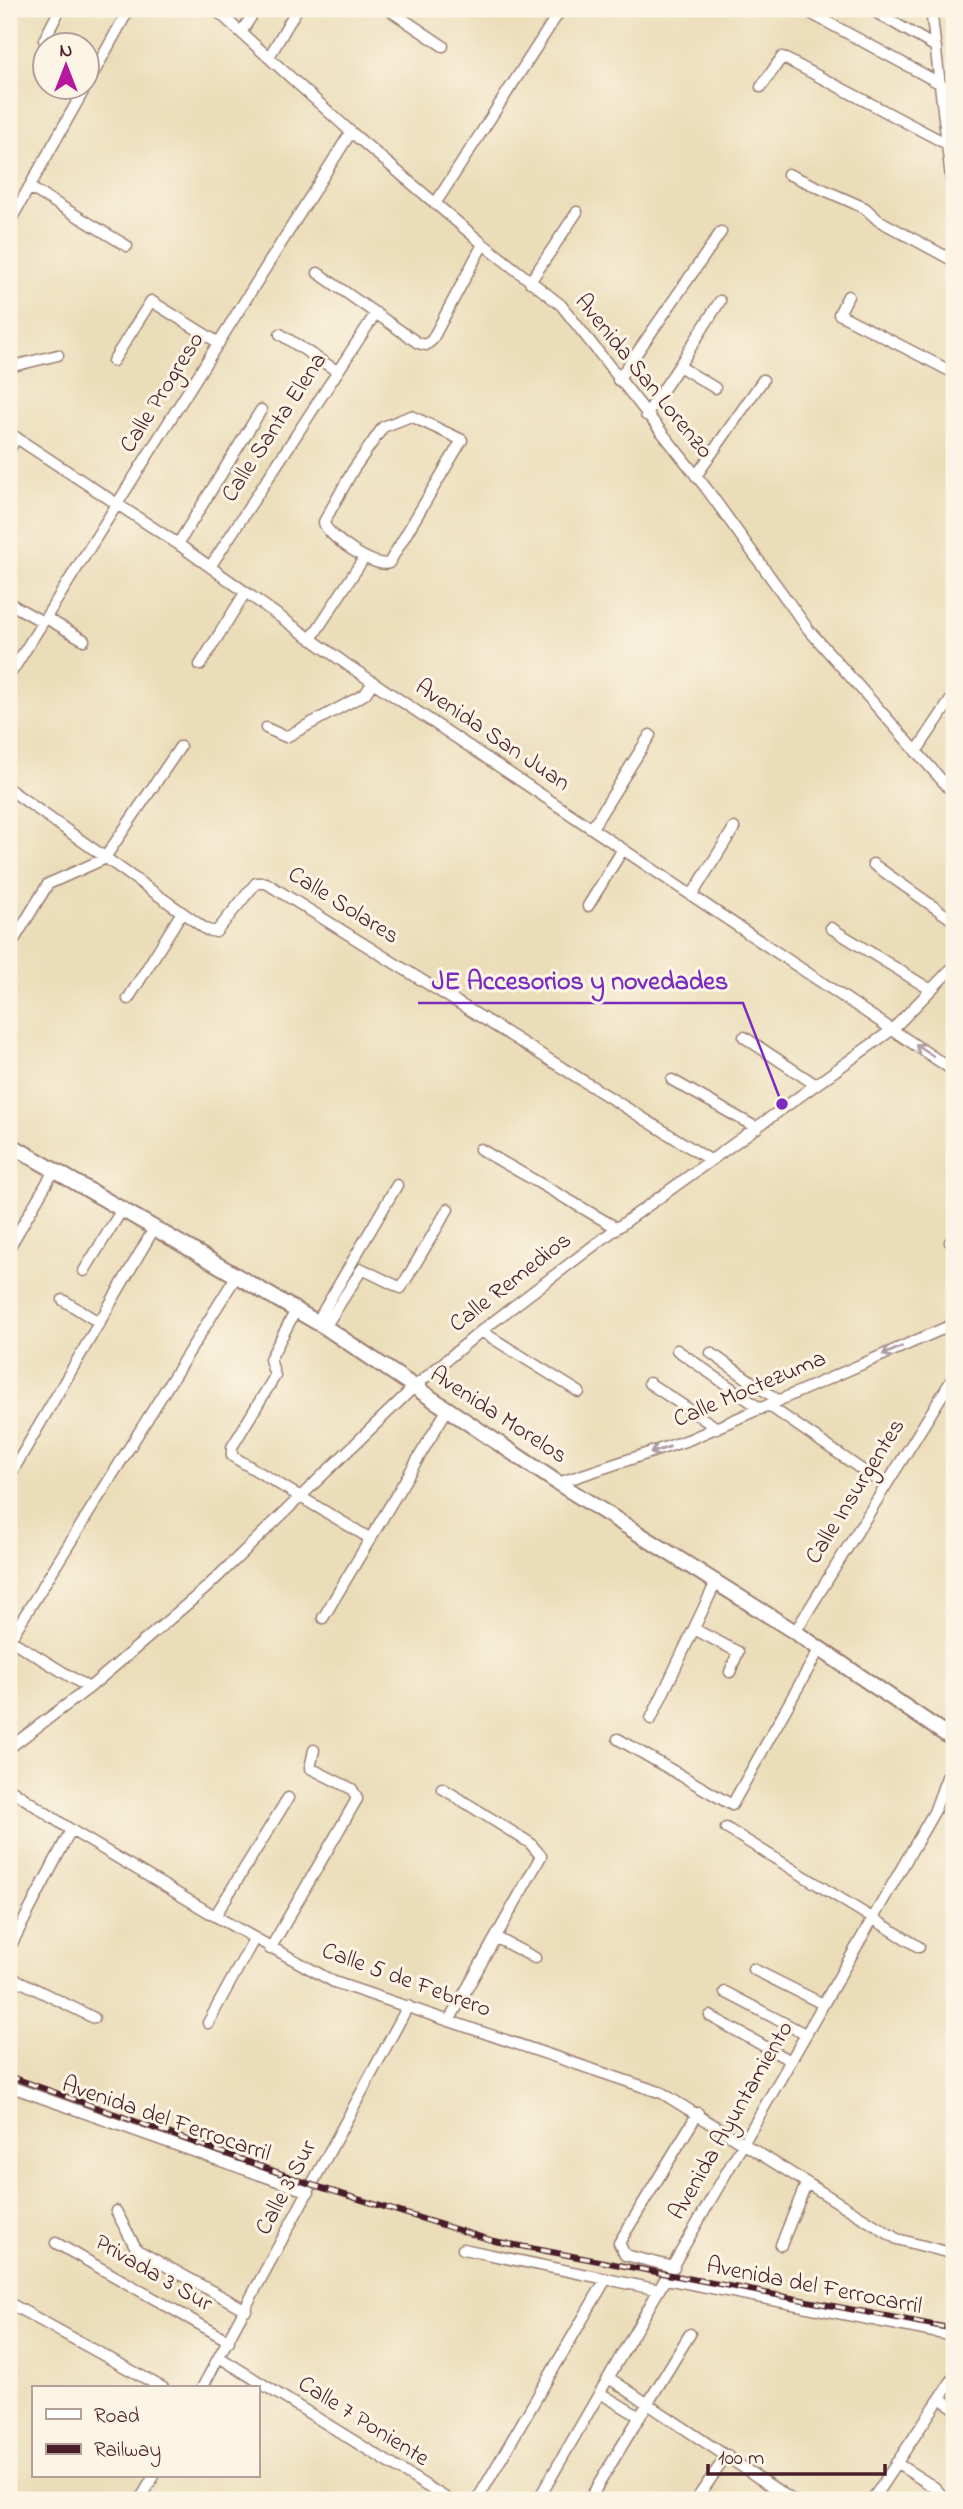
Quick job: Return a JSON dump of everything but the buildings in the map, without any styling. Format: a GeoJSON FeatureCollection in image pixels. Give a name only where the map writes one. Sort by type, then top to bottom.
{"type":"FeatureCollection","features":[{"type":"Feature","properties":{"kind":"street"},"geometry":{"type":"LineString","coordinates":[[48,32],[60,9]]}},
{"type":"Feature","properties":{"kind":"street"},"geometry":{"type":"LineString","coordinates":[[102,58],[129,9]]}},
{"type":"Feature","properties":{"kind":"street","name":"Avenida San Lorenzo"},"geometry":{"type":"LineString","coordinates":[[215,9],[351,132],[561,306],[696,476],[808,629],[954,794]]}},
{"type":"Feature","properties":{"kind":"street"},"geometry":{"type":"LineString","coordinates":[[242,31],[256,9]]}},
{"type":"Feature","properties":{"kind":"street"},"geometry":{"type":"LineString","coordinates":[[269,57],[297,9]]}},
{"type":"Feature","properties":{"kind":"street"},"geometry":{"type":"LineString","coordinates":[[388,9],[443,46]]}},
{"type":"Feature","properties":{"kind":"street"},"geometry":{"type":"LineString","coordinates":[[435,204],[561,9]]}},
{"type":"Feature","properties":{"kind":"street"},"geometry":{"type":"LineString","coordinates":[[803,9],[939,80],[954,91]]}},
{"type":"Feature","properties":{"kind":"street"},"geometry":{"type":"LineString","coordinates":[[870,9],[936,47]]}},
{"type":"Feature","properties":{"kind":"street"},"geometry":{"type":"LineString","coordinates":[[931,9],[954,203]]}},
{"type":"Feature","properties":{"kind":"street"},"geometry":{"type":"LineString","coordinates":[[761,87],[782,57],[947,144]]}},
{"type":"Feature","properties":{"kind":"street"},"geometry":{"type":"LineString","coordinates":[[9,223],[77,102]]}},
{"type":"Feature","properties":{"kind":"street","name":"Calle Progreso"},"geometry":{"type":"LineString","coordinates":[[9,676],[351,132]]}},
{"type":"Feature","properties":{"kind":"street"},"geometry":{"type":"LineString","coordinates":[[788,174],[865,208],[878,220],[954,261]]}},
{"type":"Feature","properties":{"kind":"street"},"geometry":{"type":"LineString","coordinates":[[29,187],[127,246]]}},
{"type":"Feature","properties":{"kind":"street"},"geometry":{"type":"LineString","coordinates":[[530,282],[577,212]]}},
{"type":"Feature","properties":{"kind":"street"},"geometry":{"type":"LineString","coordinates":[[618,380],[721,232]]}},
{"type":"Feature","properties":{"kind":"street"},"geometry":{"type":"LineString","coordinates":[[318,273],[418,343],[426,345],[432,340],[483,244]]}},
{"type":"Feature","properties":{"kind":"street"},"geometry":{"type":"LineString","coordinates":[[848,296],[839,314],[954,373]]}},
{"type":"Feature","properties":{"kind":"street"},"geometry":{"type":"LineString","coordinates":[[113,361],[151,300],[219,343]]}},
{"type":"Feature","properties":{"kind":"street"},"geometry":{"type":"LineString","coordinates":[[646,415],[720,300]]}},
{"type":"Feature","properties":{"kind":"street","name":"Calle Santa Elena"},"geometry":{"type":"LineString","coordinates":[[210,567],[376,313]]}},
{"type":"Feature","properties":{"kind":"street"},"geometry":{"type":"LineString","coordinates":[[280,334],[337,371]]}},
{"type":"Feature","properties":{"kind":"street"},"geometry":{"type":"LineString","coordinates":[[9,367],[58,355]]}},
{"type":"Feature","properties":{"kind":"street"},"geometry":{"type":"LineString","coordinates":[[679,366],[715,388]]}},
{"type":"Feature","properties":{"kind":"street"},"geometry":{"type":"LineString","coordinates":[[696,476],[763,380]]}},
{"type":"Feature","properties":{"kind":"street"},"geometry":{"type":"LineString","coordinates":[[177,544],[261,410]]}},
{"type":"Feature","properties":{"kind":"street"},"geometry":{"type":"LineString","coordinates":[[411,416],[462,440],[389,563],[382,565],[364,558],[324,526],[353,470],[383,427],[411,416]]}},
{"type":"Feature","properties":{"kind":"street"},"geometry":{"type":"LineString","coordinates":[[9,451],[12,435]]}},
{"type":"Feature","properties":{"kind":"street","name":"Avenida San Juan"},"geometry":{"type":"LineString","coordinates":[[12,435],[177,544],[373,682],[954,1071]]}},
{"type":"Feature","properties":{"kind":"street"},"geometry":{"type":"LineString","coordinates":[[311,639],[364,558]]}},
{"type":"Feature","properties":{"kind":"street"},"geometry":{"type":"LineString","coordinates":[[200,665],[245,593]]}},
{"type":"Feature","properties":{"kind":"street"},"geometry":{"type":"LineString","coordinates":[[9,603],[84,640]]}},
{"type":"Feature","properties":{"kind":"street"},"geometry":{"type":"LineString","coordinates":[[266,728],[286,737],[365,694],[373,682]]}},
{"type":"Feature","properties":{"kind":"street"},"geometry":{"type":"LineString","coordinates":[[916,752],[953,702]]}},
{"type":"Feature","properties":{"kind":"street"},"geometry":{"type":"LineString","coordinates":[[592,828],[650,735]]}},
{"type":"Feature","properties":{"kind":"street"},"geometry":{"type":"LineString","coordinates":[[9,948],[48,884],[104,859],[180,747]]}},
{"type":"Feature","properties":{"kind":"street","name":"Calle Solares"},"geometry":{"type":"LineString","coordinates":[[9,789],[207,930],[216,932],[256,883],[266,883],[710,1160]]}},
{"type":"Feature","properties":{"kind":"street"},"geometry":{"type":"LineString","coordinates":[[692,894],[734,828]]}},
{"type":"Feature","properties":{"kind":"street"},"geometry":{"type":"LineString","coordinates":[[588,906],[623,849]]}},
{"type":"Feature","properties":{"kind":"street"},"geometry":{"type":"LineString","coordinates":[[873,864],[954,921]]}},
{"type":"Feature","properties":{"kind":"street"},"geometry":{"type":"LineString","coordinates":[[128,999],[182,912]]}},
{"type":"Feature","properties":{"kind":"street"},"geometry":{"type":"LineString","coordinates":[[831,928],[931,990]]}},
{"type":"Feature","properties":{"kind":"street","name":"Calle Remedios"},"geometry":{"type":"LineString","coordinates":[[9,1748],[89,1688],[206,1588],[413,1388],[481,1331],[617,1228],[893,1029],[954,966]]}},
{"type":"Feature","properties":{"kind":"street"},"geometry":{"type":"LineString","coordinates":[[744,1037],[816,1085]]}},
{"type":"Feature","properties":{"kind":"street"},"geometry":{"type":"LineString","coordinates":[[672,1080],[757,1128]]}},
{"type":"Feature","properties":{"kind":"street","name":"Avenida Morelos"},"geometry":{"type":"LineString","coordinates":[[9,1144],[55,1168],[321,1324],[558,1483],[953,1734]]}},
{"type":"Feature","properties":{"kind":"street"},"geometry":{"type":"LineString","coordinates":[[480,1149],[617,1228]]}},
{"type":"Feature","properties":{"kind":"street"},"geometry":{"type":"LineString","coordinates":[[9,1248],[55,1168]]}},
{"type":"Feature","properties":{"kind":"street"},"geometry":{"type":"LineString","coordinates":[[321,1324],[397,1185]]}},
{"type":"Feature","properties":{"kind":"street"},"geometry":{"type":"LineString","coordinates":[[84,1271],[123,1208]]}},
{"type":"Feature","properties":{"kind":"street"},"geometry":{"type":"LineString","coordinates":[[321,1324],[362,1269],[401,1288],[448,1209]]}},
{"type":"Feature","properties":{"kind":"street"},"geometry":{"type":"LineString","coordinates":[[9,1477],[155,1227]]}},
{"type":"Feature","properties":{"kind":"street"},"geometry":{"type":"LineString","coordinates":[[89,1688],[9,1639],[237,1275]]}},
{"type":"Feature","properties":{"kind":"street"},"geometry":{"type":"LineString","coordinates":[[63,1300],[100,1323]]}},
{"type":"Feature","properties":{"kind":"street"},"geometry":{"type":"LineString","coordinates":[[296,1310],[270,1359],[275,1376],[231,1450],[237,1460],[371,1539]]}},
{"type":"Feature","properties":{"kind":"street","name":"Calle Moctezuma"},"geometry":{"type":"LineString","coordinates":[[558,1483],[717,1428],[954,1324]]}},
{"type":"Feature","properties":{"kind":"street"},"geometry":{"type":"LineString","coordinates":[[481,1331],[579,1392]]}},
{"type":"Feature","properties":{"kind":"street"},"geometry":{"type":"LineString","coordinates":[[677,1350],[884,1485]]}},
{"type":"Feature","properties":{"kind":"street"},"geometry":{"type":"LineString","coordinates":[[711,1353],[779,1401]]}},
{"type":"Feature","properties":{"kind":"street","name":"Calle Insurgentes"},"geometry":{"type":"LineString","coordinates":[[795,1632],[954,1376]]}},
{"type":"Feature","properties":{"kind":"street"},"geometry":{"type":"LineString","coordinates":[[649,1383],[717,1428]]}},
{"type":"Feature","properties":{"kind":"street"},"geometry":{"type":"LineString","coordinates":[[323,1618],[447,1410]]}},
{"type":"Feature","properties":{"kind":"street"},"geometry":{"type":"LineString","coordinates":[[651,1719],[716,1583]]}},
{"type":"Feature","properties":{"kind":"street"},"geometry":{"type":"LineString","coordinates":[[694,1629],[738,1652],[730,1672]]}},
{"type":"Feature","properties":{"kind":"street"},"geometry":{"type":"LineString","coordinates":[[618,1739],[733,1805],[820,1648]]}},
{"type":"Feature","properties":{"kind":"street"},"geometry":{"type":"LineString","coordinates":[[270,1949],[357,1799],[356,1792],[313,1771],[310,1765],[314,1750]]}},
{"type":"Feature","properties":{"kind":"street","name":"Avenida Ayuntamiento"},"geometry":{"type":"LineString","coordinates":[[538,2500],[934,1812],[954,1758]]}},
{"type":"Feature","properties":{"kind":"street"},"geometry":{"type":"LineString","coordinates":[[442,1788],[530,1843],[541,1856],[450,2019]]}},
{"type":"Feature","properties":{"kind":"street","name":"Calle 5 de Febrero"},"geometry":{"type":"LineString","coordinates":[[10,1792],[270,1949],[334,1982],[651,2089],[698,2113],[806,2185],[897,2239],[954,2254]]}},
{"type":"Feature","properties":{"kind":"street"},"geometry":{"type":"LineString","coordinates":[[215,1916],[288,1798]]}},
{"type":"Feature","properties":{"kind":"street"},"geometry":{"type":"LineString","coordinates":[[726,1828],[919,1947]]}},
{"type":"Feature","properties":{"kind":"street"},"geometry":{"type":"LineString","coordinates":[[9,1949],[71,1830]]}},
{"type":"Feature","properties":{"kind":"street"},"geometry":{"type":"LineString","coordinates":[[497,1938],[535,1958]]}},
{"type":"Feature","properties":{"kind":"street"},"geometry":{"type":"LineString","coordinates":[[208,2023],[254,1939]]}},
{"type":"Feature","properties":{"kind":"street"},"geometry":{"type":"LineString","coordinates":[[753,1969],[823,2004]]}},
{"type":"Feature","properties":{"kind":"street"},"geometry":{"type":"LineString","coordinates":[[9,1976],[94,2018]]}},
{"type":"Feature","properties":{"kind":"street"},"geometry":{"type":"LineString","coordinates":[[725,1992],[805,2034]]}},
{"type":"Feature","properties":{"kind":"street","name":"Calle 3 Sur"},"geometry":{"type":"LineString","coordinates":[[203,2386],[246,2311],[408,2006]]}},
{"type":"Feature","properties":{"kind":"street"},"geometry":{"type":"LineString","coordinates":[[710,2016],[790,2061]]}},
{"type":"Feature","properties":{"kind":"street","name":"Avenida del Ferrocarril"},"geometry":{"type":"LineString","coordinates":[[9,2086],[309,2192]]}},
{"type":"Feature","properties":{"kind":"street"},"geometry":{"type":"LineString","coordinates":[[674,2267],[625,2255],[619,2243],[698,2113]]}},
{"type":"Feature","properties":{"kind":"street"},"geometry":{"type":"LineString","coordinates":[[781,2245],[806,2185]]}},
{"type":"Feature","properties":{"kind":"street"},"geometry":{"type":"LineString","coordinates":[[116,2211],[137,2250],[246,2311]]}},
{"type":"Feature","properties":{"kind":"street","name":"Privada 3 Sur"},"geometry":{"type":"LineString","coordinates":[[56,2243],[229,2340]]}},
{"type":"Feature","properties":{"kind":"street"},"geometry":{"type":"LineString","coordinates":[[463,2249],[659,2290]]}},
{"type":"Feature","properties":{"kind":"street"},"geometry":{"type":"LineString","coordinates":[[477,2500],[606,2279]]}},
{"type":"Feature","properties":{"kind":"street","name":"Avenida del Ferrocarril"},"geometry":{"type":"LineString","coordinates":[[666,2280],[954,2336]]}},
{"type":"Feature","properties":{"kind":"street"},"geometry":{"type":"LineString","coordinates":[[9,2303],[159,2386]]}},
{"type":"Feature","properties":{"kind":"street"},"geometry":{"type":"LineString","coordinates":[[589,2500],[690,2334]]}},
{"type":"Feature","properties":{"kind":"street","name":"Calle 7 Poniente"},"geometry":{"type":"LineString","coordinates":[[219,2357],[449,2500]]}},
{"type":"Feature","properties":{"kind":"street"},"geometry":{"type":"LineString","coordinates":[[872,2500],[954,2377]]}},
{"type":"Feature","properties":{"kind":"street"},"geometry":{"type":"LineString","coordinates":[[609,2378],[792,2500]]}},
{"type":"Feature","properties":{"kind":"street"},"geometry":{"type":"LineString","coordinates":[[600,2393],[640,2417]]}},
{"type":"Feature","properties":{"kind":"street"},"geometry":{"type":"LineString","coordinates":[[940,2398],[954,2408]]}},
{"type":"Feature","properties":{"kind":"street"},"geometry":{"type":"LineString","coordinates":[[696,2500],[727,2455]]}},
{"type":"Feature","properties":{"kind":"street"},"geometry":{"type":"LineString","coordinates":[[896,2463],[934,2487],[946,2500]]}},
{"type":"Feature","properties":{"kind":"street"},"geometry":{"type":"LineString","coordinates":[[140,2500],[153,2478]]}},
{"type":"Feature","properties":{"kind":"railway"},"geometry":{"type":"LineString","coordinates":[[9,2076],[313,2185],[494,2241],[954,2329]]}},
{"type":"Feature","properties":{"kind":"place","name":"JE Accesorios y novedades"},"geometry":{"type":"Point","coordinates":[782,1104]}}]}
